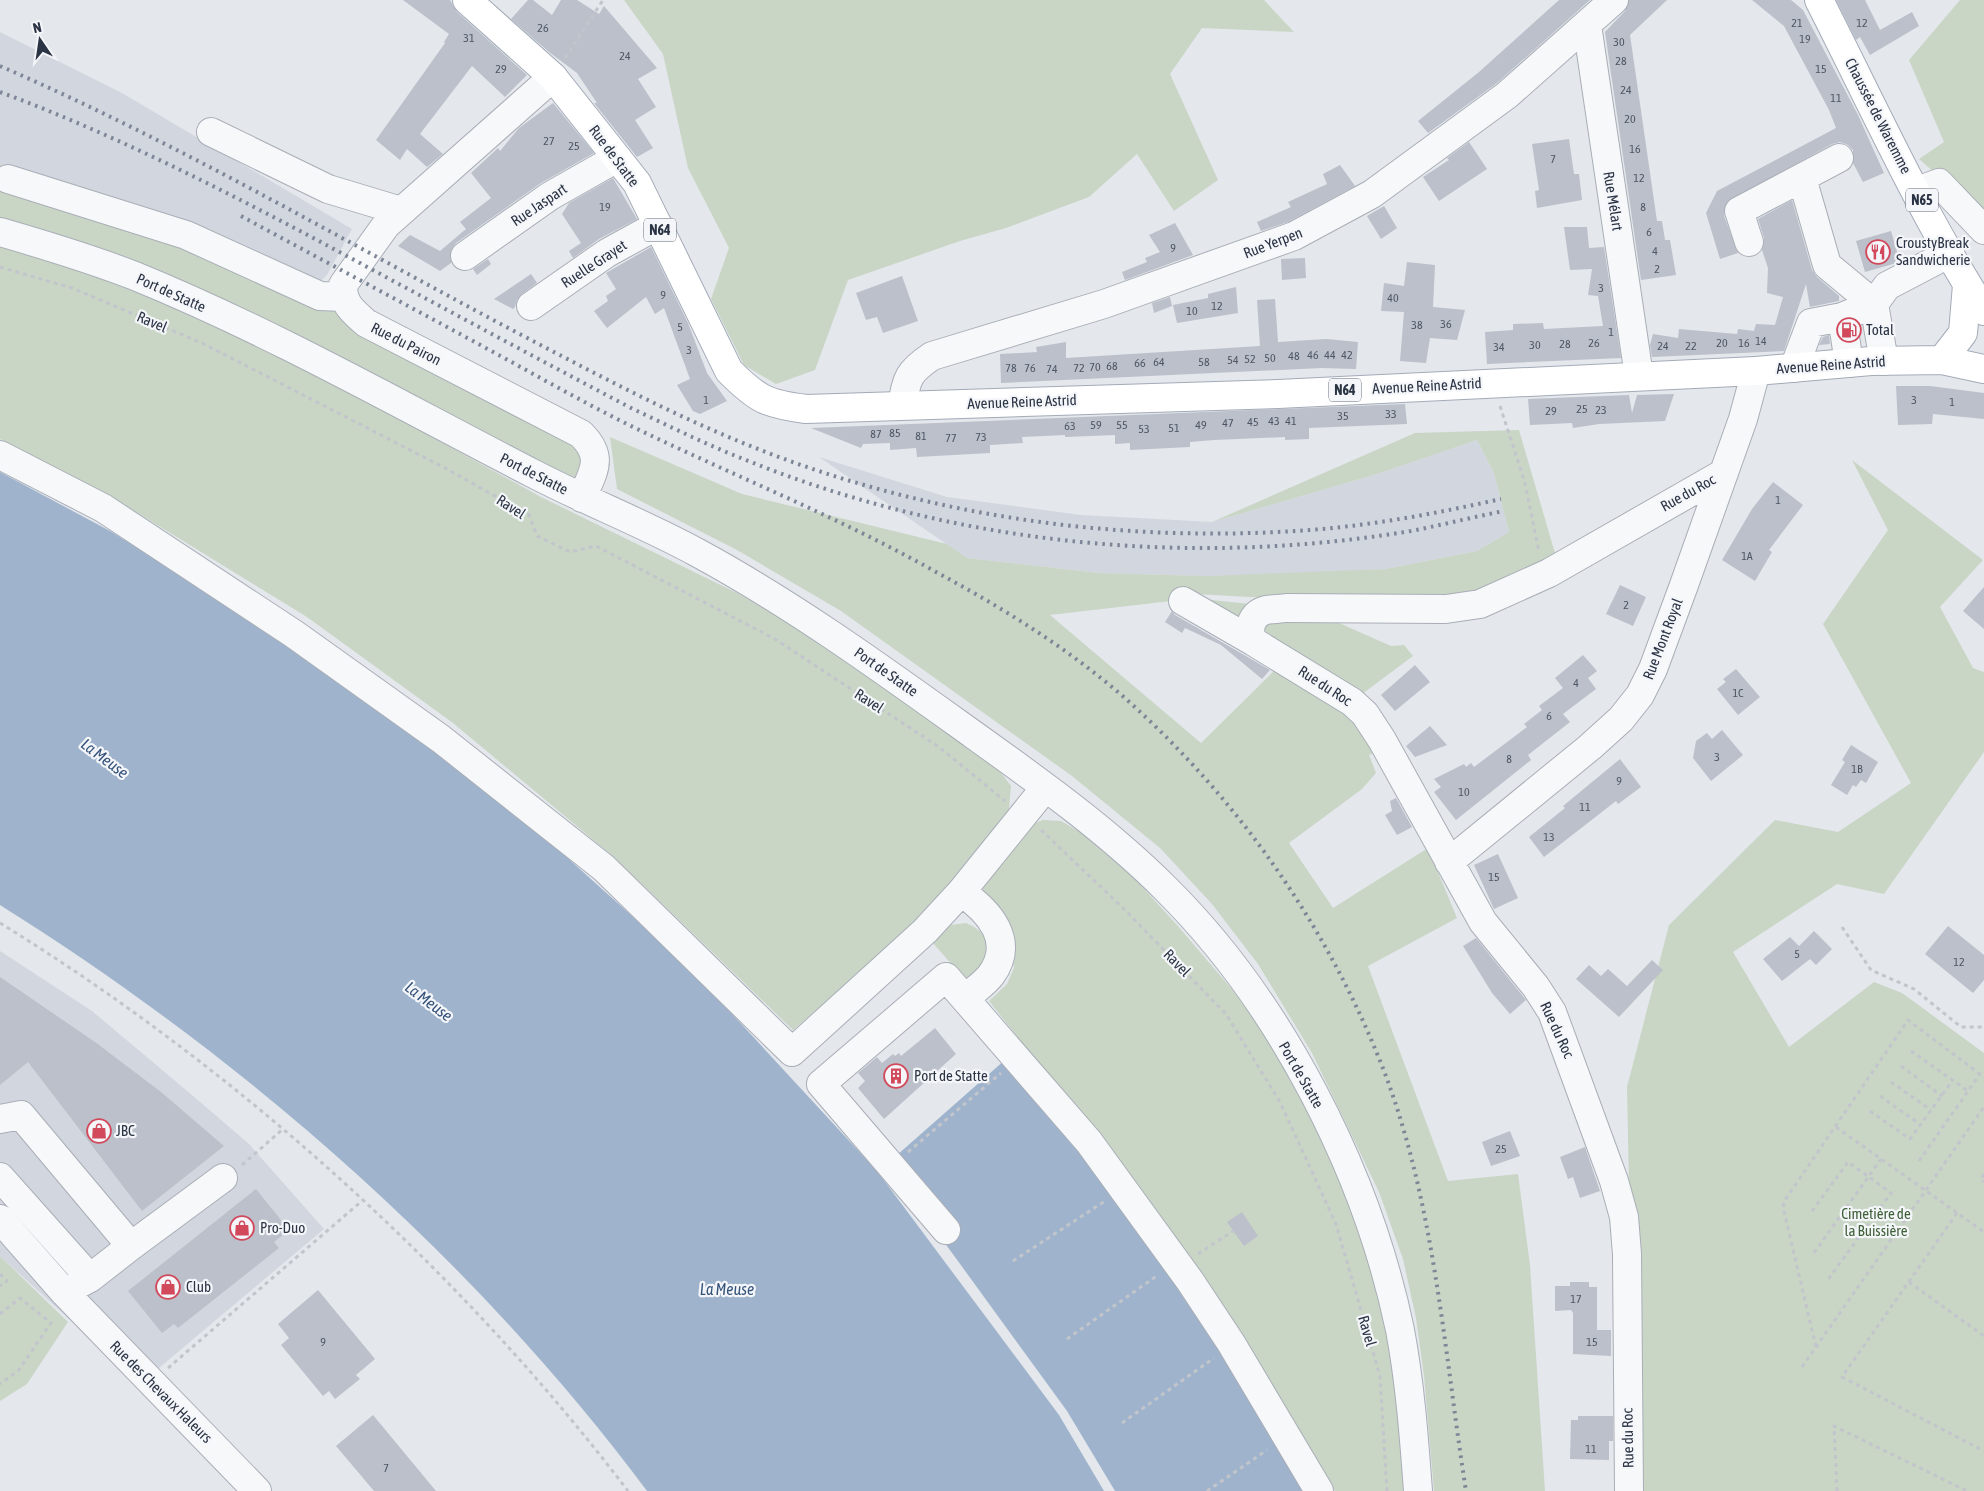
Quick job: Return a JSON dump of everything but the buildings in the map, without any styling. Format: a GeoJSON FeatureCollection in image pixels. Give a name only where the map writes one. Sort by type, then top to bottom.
{"type":"FeatureCollection","features":[{"type":"Feature","properties":{"kind":"main road","name":"Rue de Statte"},"geometry":{"type":"LineString","coordinates":[[467,0],[553,77],[636,183],[729,371],[751,393]]}},
{"type":"Feature","properties":{"kind":"main road","name":"Chaussée de Waremme"},"geometry":{"type":"LineString","coordinates":[[1819,0],[1917,191],[1967,285],[1984,311]]}},
{"type":"Feature","properties":{"kind":"main road"},"geometry":{"type":"LineString","coordinates":[[1942,360],[1963,332],[1967,285]]}},
{"type":"Feature","properties":{"kind":"main road","name":"Avenue Reine Astrid"},"geometry":{"type":"LineString","coordinates":[[751,393],[778,406],[806,409],[1269,394],[1756,371],[1884,361],[1942,360],[1984,369]]}},
{"type":"Feature","properties":{"kind":"street","name":"Rue Yerpen"},"geometry":{"type":"LineString","coordinates":[[902,405],[907,378],[916,367],[932,356],[1104,304],[1294,236],[1372,194],[1506,95],[1614,0]]}},
{"type":"Feature","properties":{"kind":"street","name":"Rue Mélart"},"geometry":{"type":"LineString","coordinates":[[1587,25],[1639,376]]}},
{"type":"Feature","properties":{"kind":"street"},"geometry":{"type":"LineString","coordinates":[[8,179],[186,236],[320,296],[343,296],[342,285],[386,225],[553,77]]}},
{"type":"Feature","properties":{"kind":"street"},"geometry":{"type":"LineString","coordinates":[[211,132],[328,189],[400,211]]}},
{"type":"Feature","properties":{"kind":"street","name":"Rue Jaspart"},"geometry":{"type":"LineString","coordinates":[[465,256],[550,196],[617,158]]}},
{"type":"Feature","properties":{"kind":"street"},"geometry":{"type":"LineString","coordinates":[[1749,242],[1739,211],[1839,158]]}},
{"type":"Feature","properties":{"kind":"street"},"geometry":{"type":"LineString","coordinates":[[1802,178],[1827,265],[1874,304],[1884,361]]}},
{"type":"Feature","properties":{"kind":"street"},"geometry":{"type":"LineString","coordinates":[[1917,191],[1939,183],[1984,230]]}},
{"type":"Feature","properties":{"kind":"street","name":"Ruelle Grayet"},"geometry":{"type":"LineString","coordinates":[[531,306],[607,253],[658,225]]}},
{"type":"Feature","properties":{"kind":"street","name":"Port de Statte"},"geometry":{"type":"LineString","coordinates":[[0,232],[134,276],[270,338],[582,498],[696,552],[819,624],[1108,836],[1151,876],[1203,930],[1248,986],[1308,1082],[1337,1140],[1362,1198],[1384,1266],[1400,1334],[1412,1412],[1418,1491]]}},
{"type":"Feature","properties":{"kind":"street"},"geometry":{"type":"LineString","coordinates":[[1794,368],[1811,323],[1842,317],[1874,304],[1887,286],[1950,253]]}},
{"type":"Feature","properties":{"kind":"street","name":"Rue du Pairon"},"geometry":{"type":"LineString","coordinates":[[343,296],[347,306],[366,324],[581,434],[594,447],[595,467],[582,498]]}},
{"type":"Feature","properties":{"kind":"street"},"geometry":{"type":"LineString","coordinates":[[1842,317],[1849,363]]}},
{"type":"Feature","properties":{"kind":"street","name":"Rue Mont Royal"},"geometry":{"type":"LineString","coordinates":[[1449,862],[1590,747],[1620,720],[1640,695],[1653,670],[1724,473],[1743,419],[1756,371]]}},
{"type":"Feature","properties":{"kind":"street"},"geometry":{"type":"LineString","coordinates":[[0,455],[103,508],[294,634],[441,739],[604,868],[792,1052],[925,931],[961,892],[1045,788]]}},
{"type":"Feature","properties":{"kind":"street","name":"Rue du Roc"},"geometry":{"type":"LineString","coordinates":[[1254,642],[1250,637],[1250,628],[1254,618],[1264,610],[1286,608],[1462,607],[1480,604],[1549,573],[1724,473]]}},
{"type":"Feature","properties":{"kind":"street","name":"Rue du Roc"},"geometry":{"type":"LineString","coordinates":[[1182,601],[1335,689],[1365,714],[1382,740],[1483,922],[1536,987],[1552,1012],[1614,1181],[1624,1217],[1627,1254],[1629,1491]]}},
{"type":"Feature","properties":{"kind":"street"},"geometry":{"type":"LineString","coordinates":[[961,892],[980,905],[993,920],[999,938],[1000,958],[990,975],[965,999]]}},
{"type":"Feature","properties":{"kind":"street"},"geometry":{"type":"LineString","coordinates":[[946,1230],[822,1084],[946,977],[1089,1142],[1165,1272],[1231,1343],[1319,1491]]}},
{"type":"Feature","properties":{"kind":"street"},"geometry":{"type":"LineString","coordinates":[[0,1119],[21,1115],[131,1246]]}},
{"type":"Feature","properties":{"kind":"street"},"geometry":{"type":"LineString","coordinates":[[0,1177],[90,1278]]}},
{"type":"Feature","properties":{"kind":"street"},"geometry":{"type":"LineString","coordinates":[[64,1292],[90,1278],[223,1178]]}},
{"type":"Feature","properties":{"kind":"street","name":"Rue des Chevaux Haleurs"},"geometry":{"type":"LineString","coordinates":[[0,1219],[64,1292],[257,1491]]}},
{"type":"Feature","properties":{"kind":"path"},"geometry":{"type":"LineString","coordinates":[[553,77],[603,0]]}},
{"type":"Feature","properties":{"kind":"path","name":"Ravel"},"geometry":{"type":"LineString","coordinates":[[0,267],[72,288],[202,343],[445,468],[529,514],[537,536],[570,552],[596,546],[775,639],[939,747],[1051,838],[1125,910],[1226,1014],[1280,1102],[1336,1224],[1380,1376],[1387,1491]]}},
{"type":"Feature","properties":{"kind":"path"},"geometry":{"type":"LineString","coordinates":[[1496,383],[1501,415],[1525,483],[1539,553],[1549,573]]}},
{"type":"Feature","properties":{"kind":"path"},"geometry":{"type":"LineString","coordinates":[[0,923],[42,949],[147,1022],[283,1129],[363,1200],[432,1267],[503,1341],[565,1412],[628,1491]]}},
{"type":"Feature","properties":{"kind":"path"},"geometry":{"type":"LineString","coordinates":[[1842,927],[1872,970],[1914,989],[1961,1027],[1984,1027]]}},
{"type":"Feature","properties":{"kind":"path"},"geometry":{"type":"LineString","coordinates":[[1816,1347],[1783,1206],[1785,1200],[1908,1020],[1984,1077]]}},
{"type":"Feature","properties":{"kind":"path"},"geometry":{"type":"LineString","coordinates":[[1911,1051],[1968,1091]]}},
{"type":"Feature","properties":{"kind":"path"},"geometry":{"type":"LineString","coordinates":[[1901,1066],[1942,1096]]}},
{"type":"Feature","properties":{"kind":"path"},"geometry":{"type":"LineString","coordinates":[[902,1157],[1006,1069]]}},
{"type":"Feature","properties":{"kind":"path"},"geometry":{"type":"LineString","coordinates":[[1919,1161],[1980,1074]]}},
{"type":"Feature","properties":{"kind":"path"},"geometry":{"type":"LineString","coordinates":[[1870,1111],[1910,1140],[1952,1080]]}},
{"type":"Feature","properties":{"kind":"path"},"geometry":{"type":"LineString","coordinates":[[1891,1082],[1931,1110]]}},
{"type":"Feature","properties":{"kind":"path"},"geometry":{"type":"LineString","coordinates":[[1880,1096],[1921,1125]]}},
{"type":"Feature","properties":{"kind":"path"},"geometry":{"type":"LineString","coordinates":[[1802,1367],[1984,1107]]}},
{"type":"Feature","properties":{"kind":"path"},"geometry":{"type":"LineString","coordinates":[[1836,1127],[1984,1232]]}},
{"type":"Feature","properties":{"kind":"path"},"geometry":{"type":"LineString","coordinates":[[245,1162],[283,1129]]}},
{"type":"Feature","properties":{"kind":"path"},"geometry":{"type":"LineString","coordinates":[[1814,1253],[1880,1159]]}},
{"type":"Feature","properties":{"kind":"path"},"geometry":{"type":"LineString","coordinates":[[1812,1211],[1848,1162],[1890,1192],[1828,1281]]}},
{"type":"Feature","properties":{"kind":"path"},"geometry":{"type":"LineString","coordinates":[[1984,1174],[1980,1179],[1984,1182]]}},
{"type":"Feature","properties":{"kind":"path"},"geometry":{"type":"LineString","coordinates":[[1013,1261],[1108,1200],[1102,1192]]}},
{"type":"Feature","properties":{"kind":"path"},"geometry":{"type":"LineString","coordinates":[[151,1383],[363,1200]]}},
{"type":"Feature","properties":{"kind":"path"},"geometry":{"type":"LineString","coordinates":[[1957,1213],[1842,1376],[1984,1451]]}},
{"type":"Feature","properties":{"kind":"path"},"geometry":{"type":"LineString","coordinates":[[1067,1339],[1165,1272],[1233,1231]]}},
{"type":"Feature","properties":{"kind":"path"},"geometry":{"type":"LineString","coordinates":[[0,1274],[7,1281],[0,1286]]}},
{"type":"Feature","properties":{"kind":"path"},"geometry":{"type":"LineString","coordinates":[[1909,1282],[1984,1336]]}},
{"type":"Feature","properties":{"kind":"path"},"geometry":{"type":"LineString","coordinates":[[0,1314],[20,1298],[51,1322],[18,1371],[0,1384]]}},
{"type":"Feature","properties":{"kind":"path"},"geometry":{"type":"LineString","coordinates":[[1122,1423],[1217,1356]]}},
{"type":"Feature","properties":{"kind":"path"},"geometry":{"type":"LineString","coordinates":[[1838,1491],[1834,1426],[1967,1491]]}},
{"type":"Feature","properties":{"kind":"path"},"geometry":{"type":"LineString","coordinates":[[1207,1491],[1272,1446]]}},
{"type":"Feature","properties":{"kind":"shaded area"},"geometry":{"type":"Polygon","coordinates":[[[0,32],[122,93],[352,229],[327,275],[318,284],[168,222],[0,164],[0,32]]]}},
{"type":"Feature","properties":{"kind":"shaded area"},"geometry":{"type":"Polygon","coordinates":[[[1477,440],[1494,473],[1509,532],[1477,551],[1386,569],[1268,575],[1207,576],[1099,573],[967,558],[819,457],[947,497],[1081,515],[1212,522],[1377,474],[1477,440]]]}},
{"type":"Feature","properties":{"kind":"shaded area"},"geometry":{"type":"Polygon","coordinates":[[[0,951],[92,1011],[192,1095],[249,1144],[324,1229],[140,1384],[0,1256],[0,951]]]}},
{"type":"Feature","properties":{"kind":"green space"},"geometry":{"type":"Polygon","coordinates":[[[624,0],[1264,0],[1294,32],[1202,28],[1170,74],[1218,180],[1174,211],[1137,154],[1089,197],[1006,228],[960,241],[848,280],[815,370],[776,384],[744,365],[711,299],[729,248],[688,168],[663,54],[624,0]]]}},
{"type":"Feature","properties":{"kind":"green space"},"geometry":{"type":"Polygon","coordinates":[[[1960,0],[1984,0],[1984,216],[1919,159],[1944,142],[1909,60],[1960,0]]]}},
{"type":"Feature","properties":{"kind":"green space"},"geometry":{"type":"Polygon","coordinates":[[[0,164],[186,235],[581,434],[582,498],[270,338],[0,232],[0,164]]]}},
{"type":"Feature","properties":{"kind":"green space"},"geometry":{"type":"Polygon","coordinates":[[[0,245],[98,277],[214,324],[341,387],[541,497],[737,593],[807,633],[873,676],[999,770],[1011,786],[1009,809],[917,924],[793,1030],[615,858],[453,723],[307,617],[110,496],[0,439],[0,245]]]}},
{"type":"Feature","properties":{"kind":"green space"},"geometry":{"type":"Polygon","coordinates":[[[1519,430],[1557,560],[1503,586],[1455,598],[1304,600],[1178,593],[1171,601],[1050,615],[1201,743],[1282,663],[1352,702],[1382,750],[1369,755],[1376,773],[1362,789],[1289,843],[1333,908],[1428,848],[1457,918],[1368,966],[1448,1181],[1518,1174],[1530,1265],[1545,1491],[1434,1491],[1424,1376],[1416,1318],[1403,1259],[1379,1192],[1312,1053],[1258,964],[1212,904],[1160,848],[1072,776],[841,611],[737,550],[617,489],[610,437],[742,494],[947,544],[967,558],[1099,573],[1207,576],[1386,569],[1477,551],[1509,532],[1494,473],[1477,440],[1377,474],[1212,522],[1415,433],[1519,430]]]}},
{"type":"Feature","properties":{"kind":"green space","name":"Cimetière de la Buissière"},"geometry":{"type":"Polygon","coordinates":[[[1852,460],[1983,560],[1940,607],[1973,668],[1984,672],[1984,752],[1884,894],[1837,884],[1733,952],[1789,1047],[1874,982],[1902,993],[1984,1053],[1984,1491],[1635,1491],[1627,1087],[1669,925],[1775,820],[1838,832],[1911,783],[1823,624],[1888,530],[1852,460]]]}},
{"type":"Feature","properties":{"kind":"green space"},"geometry":{"type":"Polygon","coordinates":[[[1202,599],[1260,605],[1247,621],[1202,599]]]}},
{"type":"Feature","properties":{"kind":"green space"},"geometry":{"type":"Polygon","coordinates":[[[1321,615],[1391,646],[1404,645],[1413,656],[1358,697],[1269,644],[1262,630],[1269,621],[1321,615]]]}},
{"type":"Feature","properties":{"kind":"green space"},"geometry":{"type":"Polygon","coordinates":[[[1043,820],[1061,821],[1080,832],[1135,879],[1236,994],[1281,1056],[1354,1207],[1385,1307],[1404,1435],[1406,1491],[1335,1491],[1240,1335],[1031,1054],[989,1001],[1007,984],[1014,968],[1011,940],[1000,909],[979,885],[1023,828],[1043,820]]]}},
{"type":"Feature","properties":{"kind":"green space"},"geometry":{"type":"Polygon","coordinates":[[[966,923],[973,926],[985,937],[992,960],[970,985],[932,942],[951,925],[966,923]]]}},
{"type":"Feature","properties":{"kind":"green space"},"geometry":{"type":"Polygon","coordinates":[[[0,1256],[68,1322],[27,1384],[0,1401],[0,1256]]]}},
{"type":"Feature","properties":{"kind":"water","name":"La Meuse"},"geometry":{"type":"Polygon","coordinates":[[[0,472],[110,531],[253,619],[401,722],[552,844],[642,925],[721,1002],[877,1171],[1059,1415],[1104,1491],[647,1491],[579,1405],[507,1323],[431,1244],[350,1168],[267,1097],[181,1029],[92,965],[0,905],[0,472]]]}},
{"type":"Feature","properties":{"kind":"water"},"geometry":{"type":"Polygon","coordinates":[[[1006,1059],[1054,1116],[1227,1352],[1308,1491],[1115,1491],[1067,1411],[939,1235],[896,1156],[1006,1059]]]}},
{"type":"Feature","properties":{"kind":"railway"},"geometry":{"type":"LineString","coordinates":[[0,66],[135,129],[202,163],[531,340],[665,408],[748,445],[815,470],[884,491],[1024,520],[1167,533],[1239,533],[1334,528],[1406,518],[1501,499]]}},
{"type":"Feature","properties":{"kind":"railway"},"geometry":{"type":"LineString","coordinates":[[0,92],[92,129],[182,171],[314,238],[631,408],[688,435],[746,460],[826,489],[907,512],[990,530],[1074,541],[1158,547],[1243,547],[1327,542],[1411,531],[1504,511]]}},
{"type":"Feature","properties":{"kind":"railway"},"geometry":{"type":"LineString","coordinates":[[241,216],[609,415],[860,532],[961,586],[1035,630],[1082,663],[1126,699],[1168,738],[1207,780],[1277,870],[1337,967],[1362,1018],[1384,1071],[1401,1122],[1427,1226],[1466,1491]]}},
{"type":"Feature","properties":{"kind":"place","name":"CroustyBreak Sandwicherie"},"geometry":{"type":"Point","coordinates":[1878,252]}},
{"type":"Feature","properties":{"kind":"place","name":"Total"},"geometry":{"type":"Point","coordinates":[1849,330]}},
{"type":"Feature","properties":{"kind":"place","name":"Port de Statte"},"geometry":{"type":"Point","coordinates":[896,1076]}},
{"type":"Feature","properties":{"kind":"place","name":"JBC"},"geometry":{"type":"Point","coordinates":[99,1131]}},
{"type":"Feature","properties":{"kind":"place","name":"Pro-Duo"},"geometry":{"type":"Point","coordinates":[242,1228]}},
{"type":"Feature","properties":{"kind":"place","name":"Club"},"geometry":{"type":"Point","coordinates":[168,1287]}}]}
